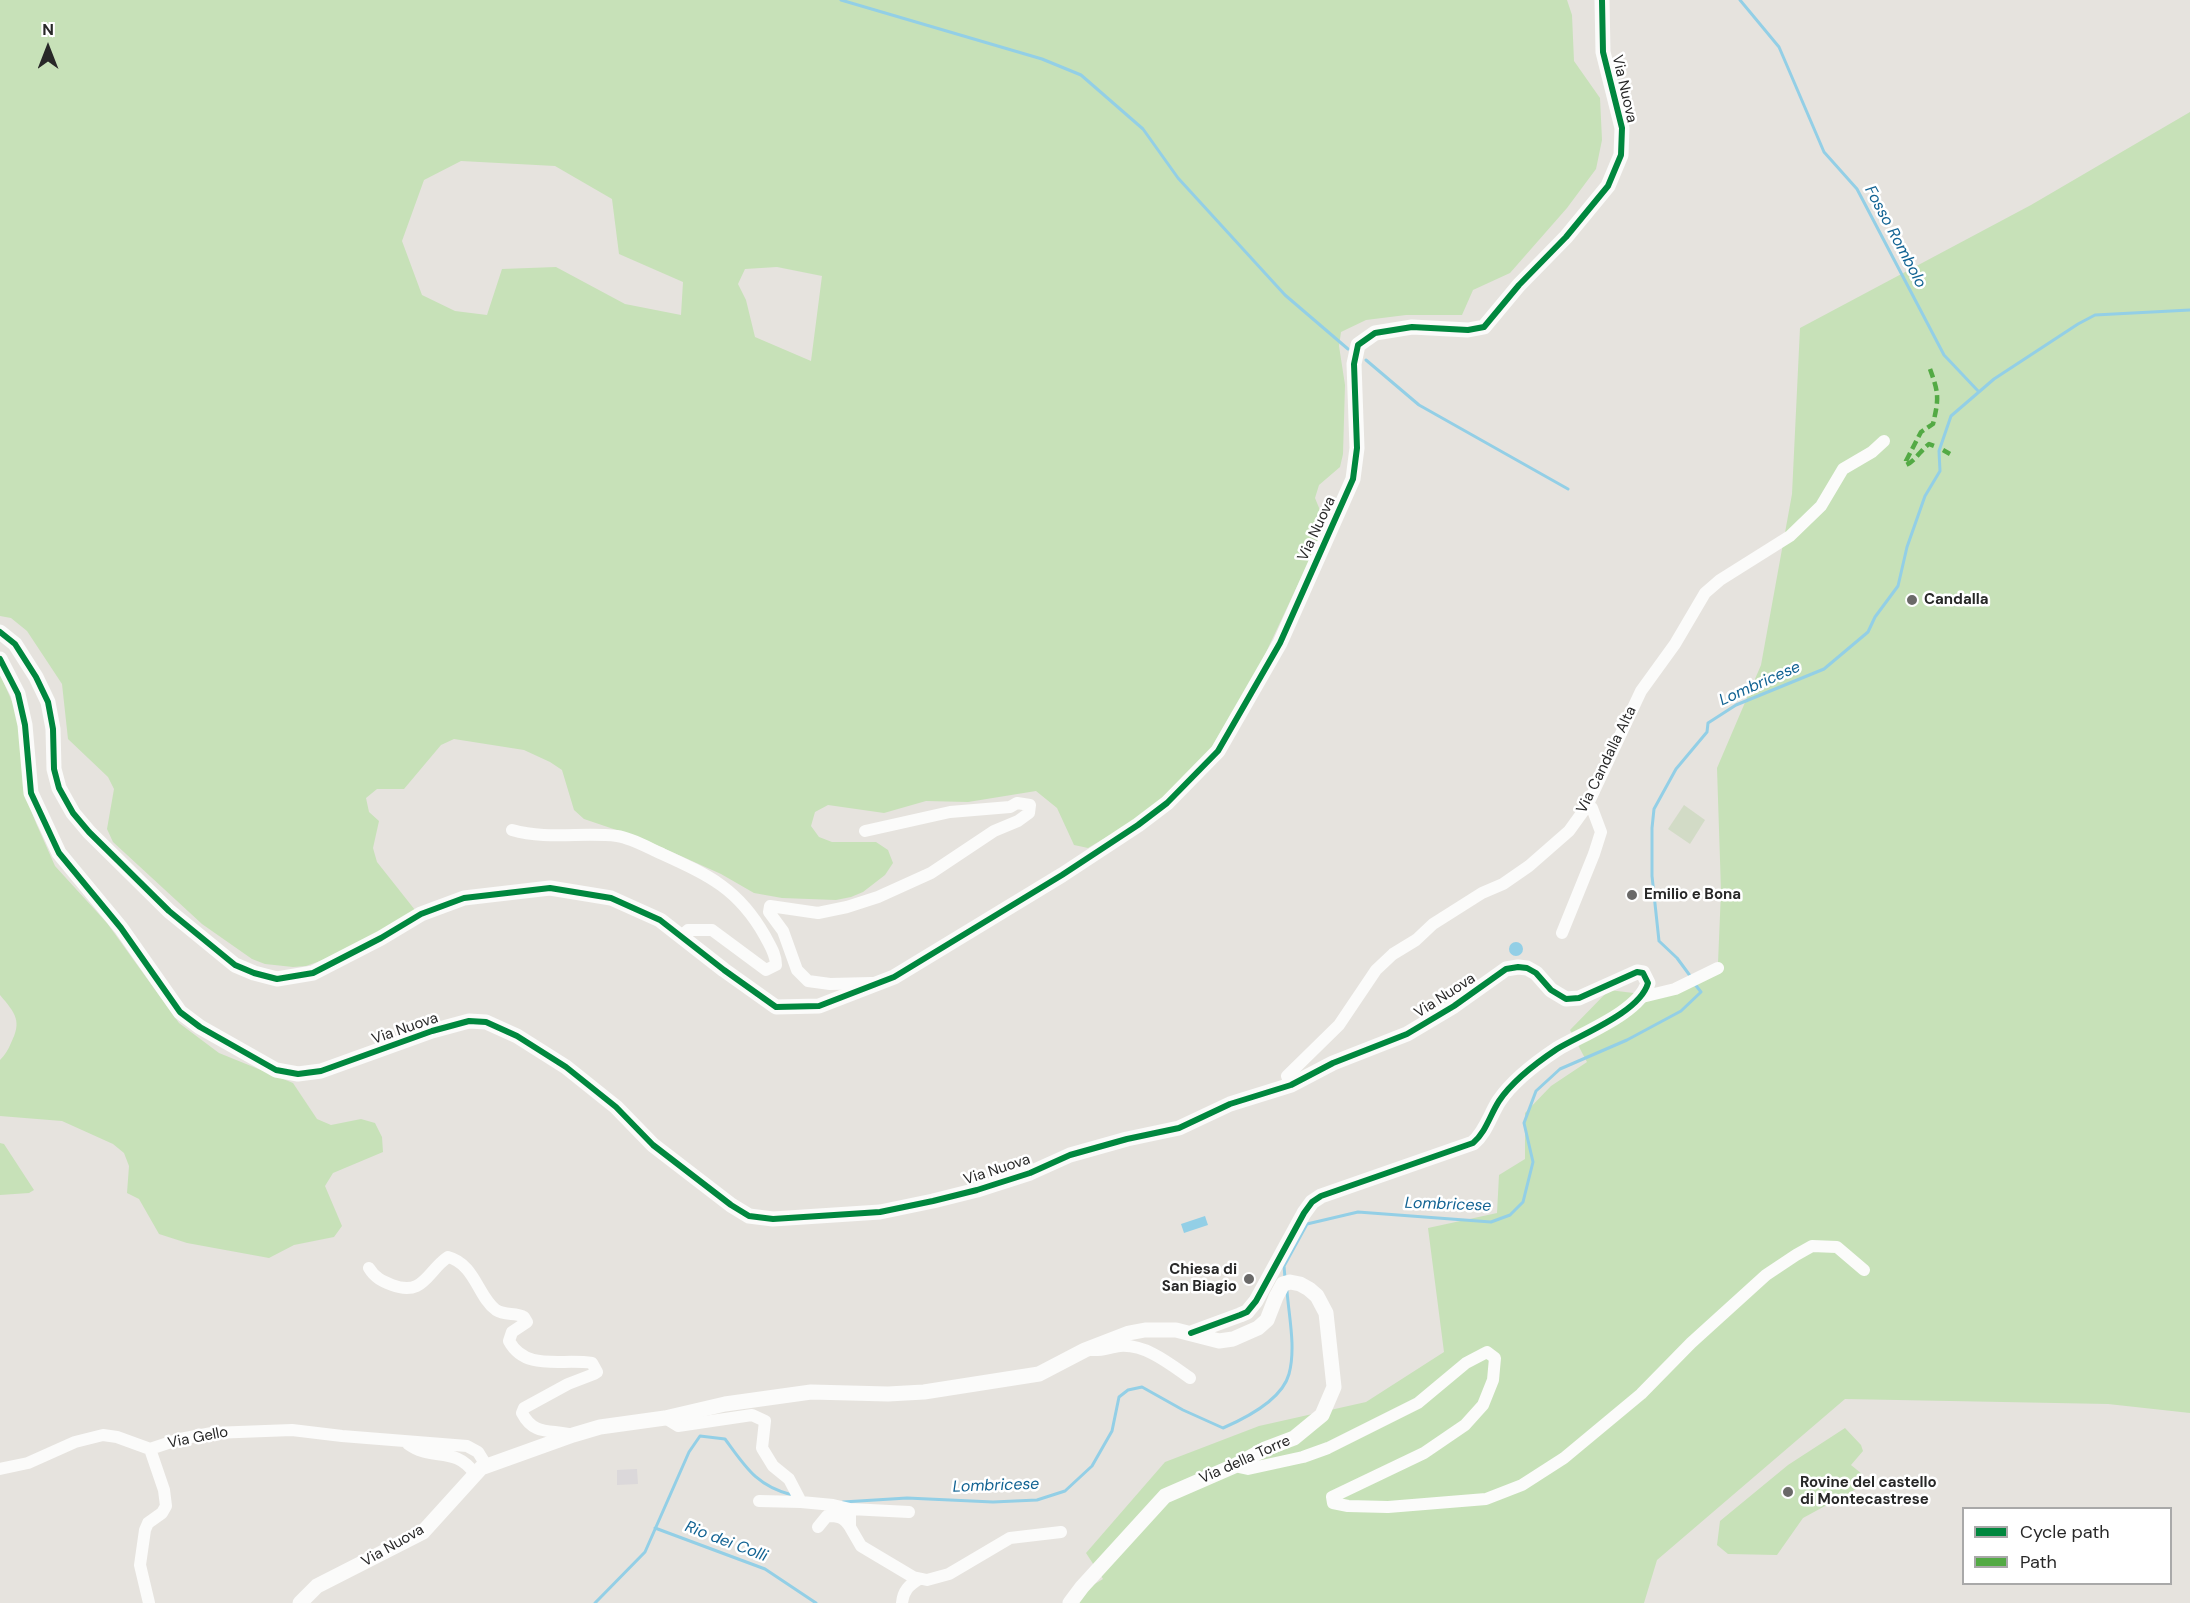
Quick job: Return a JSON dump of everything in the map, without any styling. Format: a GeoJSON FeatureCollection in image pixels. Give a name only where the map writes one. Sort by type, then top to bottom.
{"type":"FeatureCollection","features":[{"type":"Feature","properties":{"kind":"street","name":"Via Nuova"},"geometry":{"type":"LineString","coordinates":[[0,632],[15,644],[36,677],[48,702],[53,729],[54,769],[59,788],[73,813],[89,832],[169,911],[235,965],[254,974],[277,979],[313,973],[381,938],[421,914],[464,898],[550,888],[611,898],[660,920],[724,970],[777,1007],[819,1006],[886,982],[984,924],[1138,825],[1167,803],[1218,752],[1280,643],[1353,479],[1357,448],[1354,364],[1358,345],[1375,333],[1412,327],[1468,330],[1484,327],[1519,285],[1566,237],[1608,186],[1621,155],[1622,128],[1603,52],[1602,0]]}},
{"type":"Feature","properties":{"kind":"street","name":"Via Candalla Alta"},"geometry":{"type":"LineString","coordinates":[[1292,1085],[1287,1076],[1339,1025],[1376,970],[1393,954],[1482,892],[1503,884],[1529,866],[1569,831],[1587,806],[1641,691],[1675,644],[1705,593],[1720,580],[1790,536],[1821,506],[1843,469],[1872,452],[1884,441]]}},
{"type":"Feature","properties":{"kind":"street","name":"Via Nuova"},"geometry":{"type":"LineString","coordinates":[[0,659],[18,694],[25,725],[31,793],[59,853],[121,928],[180,1012],[200,1027],[276,1070],[298,1074],[321,1071],[432,1031],[469,1021],[486,1022],[517,1036],[566,1067],[616,1107],[653,1145],[731,1205],[749,1216],[773,1219],[880,1212],[977,1190],[1030,1173],[1070,1155],[1179,1128],[1230,1104],[1292,1085],[1333,1063],[1407,1034],[1454,1006],[1506,969],[1527,968],[1551,990],[1566,999],[1579,998],[1637,972],[1643,974],[1648,983],[1642,997],[1610,1020],[1557,1049],[1519,1077],[1501,1099],[1484,1131],[1473,1143],[1362,1180],[1321,1196],[1312,1202],[1256,1301],[1247,1312],[1191,1334],[1176,1330],[1145,1330],[1129,1334],[1085,1350],[1039,1374],[924,1392],[888,1394],[811,1392],[725,1404],[665,1418],[600,1427],[573,1435],[480,1469],[423,1532],[317,1586],[300,1603]]}},
{"type":"Feature","properties":{"kind":"street"},"geometry":{"type":"LineString","coordinates":[[865,831],[950,812],[1010,807],[1017,803],[1030,805],[1029,813],[1018,821],[994,831],[931,873],[878,897],[818,913],[770,906],[769,912],[783,931],[797,970],[808,981],[846,984],[886,982]]}},
{"type":"Feature","properties":{"kind":"street"},"geometry":{"type":"LineString","coordinates":[[1562,933],[1601,832],[1592,808],[1587,806]]}},
{"type":"Feature","properties":{"kind":"street"},"geometry":{"type":"LineString","coordinates":[[512,830],[544,836],[619,836],[700,871],[731,892],[749,910],[776,956],[777,965],[766,970],[712,930],[688,930],[681,936]]}},
{"type":"Feature","properties":{"kind":"street"},"geometry":{"type":"LineString","coordinates":[[1642,997],[1675,989],[1718,968]]}},
{"type":"Feature","properties":{"kind":"street"},"geometry":{"type":"LineString","coordinates":[[1234,1466],[1248,1468],[1303,1457],[1328,1448],[1418,1403],[1466,1364],[1487,1352],[1495,1358],[1493,1380],[1483,1405],[1465,1425],[1424,1453],[1332,1497],[1333,1503],[1348,1506],[1388,1507],[1486,1499],[1522,1485],[1564,1458],[1641,1394],[1691,1343],[1766,1275],[1796,1255],[1812,1246],[1837,1247],[1864,1270]]}},
{"type":"Feature","properties":{"kind":"street"},"geometry":{"type":"LineString","coordinates":[[369,1268],[373,1274],[384,1281],[401,1288],[415,1288],[422,1284],[442,1261],[448,1257],[454,1258],[464,1266],[496,1310],[524,1317],[527,1322],[512,1332],[509,1341],[520,1356],[541,1362],[576,1360],[592,1363],[597,1372],[568,1384],[524,1408],[522,1413],[527,1423],[538,1430],[573,1435]]}},
{"type":"Feature","properties":{"kind":"street","name":"Via della Torre"},"geometry":{"type":"LineString","coordinates":[[1070,1603],[1165,1496],[1234,1466],[1265,1449],[1294,1438],[1322,1415],[1334,1387],[1326,1313],[1317,1296],[1300,1284],[1290,1282],[1283,1284],[1275,1297],[1267,1320],[1244,1336],[1219,1341],[1191,1334]]}},
{"type":"Feature","properties":{"kind":"street"},"geometry":{"type":"LineString","coordinates":[[1085,1350],[1100,1351],[1122,1346],[1141,1350],[1159,1356],[1190,1378]]}},
{"type":"Feature","properties":{"kind":"street"},"geometry":{"type":"LineString","coordinates":[[665,1418],[678,1426],[752,1414],[765,1421],[762,1448],[772,1466],[789,1479],[801,1502]]}},
{"type":"Feature","properties":{"kind":"street","name":"Via Gello"},"geometry":{"type":"LineString","coordinates":[[0,1469],[28,1463],[75,1442],[103,1435],[117,1437],[150,1449],[212,1433],[292,1430],[405,1442],[423,1453],[445,1454],[480,1469]]}},
{"type":"Feature","properties":{"kind":"street"},"geometry":{"type":"LineString","coordinates":[[149,1603],[140,1565],[145,1530],[148,1523],[162,1513],[166,1506],[164,1490],[150,1449]]}},
{"type":"Feature","properties":{"kind":"street"},"geometry":{"type":"LineString","coordinates":[[759,1501],[801,1502],[850,1509],[909,1512]]}},
{"type":"Feature","properties":{"kind":"street"},"geometry":{"type":"LineString","coordinates":[[850,1509],[850,1527]]}},
{"type":"Feature","properties":{"kind":"street"},"geometry":{"type":"LineString","coordinates":[[818,1527],[827,1516],[839,1516],[846,1521],[861,1546],[887,1563],[919,1579],[927,1580],[949,1574],[1010,1538],[1061,1532]]}},
{"type":"Feature","properties":{"kind":"street"},"geometry":{"type":"LineString","coordinates":[[902,1603],[903,1595],[909,1585],[919,1579]]}},
{"type":"Feature","properties":{"kind":"shaded area"},"geometry":{"type":"Polygon","coordinates":[[[637,1469],[638,1484],[617,1485],[617,1470],[637,1469]]]}},
{"type":"Feature","properties":{"kind":"green space"},"geometry":{"type":"Polygon","coordinates":[[[0,0],[1567,0],[1572,15],[1574,61],[1600,98],[1602,140],[1596,169],[1567,208],[1510,273],[1473,290],[1462,315],[1406,315],[1366,320],[1341,332],[1339,346],[1345,385],[1343,454],[1340,467],[1319,485],[1315,498],[1326,525],[1261,663],[1210,750],[1169,793],[1127,825],[1088,848],[1074,845],[1057,808],[1036,791],[968,802],[926,801],[884,813],[828,805],[815,812],[811,826],[819,837],[832,842],[876,842],[888,850],[893,863],[885,875],[863,892],[851,897],[836,900],[782,898],[754,893],[721,874],[643,839],[584,819],[574,810],[562,770],[550,762],[524,750],[454,739],[441,745],[404,789],[377,789],[366,798],[369,812],[379,821],[373,848],[377,862],[415,910],[343,953],[306,966],[265,964],[252,959],[202,924],[113,842],[107,829],[114,789],[108,777],[68,739],[62,684],[27,631],[11,618],[0,616],[0,0]],[[461,161],[424,180],[402,241],[422,295],[455,311],[487,315],[502,269],[556,267],[625,304],[681,315],[683,282],[619,254],[612,199],[555,166],[461,161]],[[777,267],[745,269],[738,284],[746,300],[755,337],[811,361],[822,276],[777,267]]]}},
{"type":"Feature","properties":{"kind":"green space"},"geometry":{"type":"Polygon","coordinates":[[[2190,112],[2190,1413],[2108,1404],[1845,1399],[1657,1560],[1644,1603],[1076,1603],[1078,1594],[1103,1579],[1086,1553],[1165,1462],[1259,1426],[1366,1402],[1444,1352],[1428,1228],[1497,1213],[1499,1175],[1525,1159],[1525,1113],[1551,1086],[1587,1062],[1570,1030],[1609,990],[1658,996],[1718,963],[1721,891],[1717,768],[1761,665],[1792,494],[1800,328],[2031,205],[2190,112]]]}},
{"type":"Feature","properties":{"kind":"green space"},"geometry":{"type":"Polygon","coordinates":[[[0,674],[14,706],[21,732],[23,789],[55,866],[107,923],[179,1023],[219,1053],[293,1083],[317,1119],[331,1125],[361,1119],[375,1123],[382,1137],[383,1152],[333,1173],[325,1186],[342,1226],[334,1237],[294,1245],[269,1258],[187,1243],[159,1234],[139,1199],[127,1193],[129,1166],[124,1153],[113,1144],[62,1121],[0,1116],[0,1060],[10,1046],[17,1023],[10,1007],[0,995],[0,674]]]}},
{"type":"Feature","properties":{"kind":"green space"},"geometry":{"type":"Polygon","coordinates":[[[1684,805],[1705,820],[1690,844],[1668,829],[1684,805]]]}},
{"type":"Feature","properties":{"kind":"green space"},"geometry":{"type":"Polygon","coordinates":[[[0,1143],[4,1144],[34,1190],[29,1193],[0,1195],[0,1143]]]}},
{"type":"Feature","properties":{"kind":"green space"},"geometry":{"type":"Polygon","coordinates":[[[1845,1428],[1861,1445],[1863,1451],[1851,1465],[1862,1474],[1858,1488],[1803,1518],[1777,1555],[1728,1554],[1717,1545],[1720,1521],[1788,1465],[1845,1428]]]}},
{"type":"Feature","properties":{"kind":"water"},"geometry":{"type":"Polygon","coordinates":[[[1513,942],[1519,942],[1523,949],[1519,956],[1513,956],[1509,952],[1509,946],[1513,942]]]}},
{"type":"Feature","properties":{"kind":"water"},"geometry":{"type":"Polygon","coordinates":[[[1205,1216],[1208,1225],[1184,1233],[1181,1224],[1205,1216]]]}},
{"type":"Feature","properties":{"kind":"waterway"},"geometry":{"type":"LineString","coordinates":[[841,0],[1042,59],[1081,75],[1143,129],[1178,178],[1285,295],[1348,349]]}},
{"type":"Feature","properties":{"kind":"waterway","name":"Fosso Rombolo"},"geometry":{"type":"LineString","coordinates":[[1740,0],[1779,47],[1824,152],[1857,189],[1944,355],[1979,392]]}},
{"type":"Feature","properties":{"kind":"waterway","name":"Lombricese"},"geometry":{"type":"LineString","coordinates":[[1691,977],[1677,958],[1659,941],[1652,876],[1652,828],[1654,809],[1676,769],[1707,732],[1708,723],[1736,705],[1824,669],[1868,632],[1875,617],[1898,586],[1907,547],[1925,496],[1940,471],[1939,451],[1951,416],[1994,379],[2095,315],[2190,310]]}},
{"type":"Feature","properties":{"kind":"waterway"},"geometry":{"type":"LineString","coordinates":[[1366,360],[1419,405],[1568,489]]}},
{"type":"Feature","properties":{"kind":"waterway","name":"Lombricese"},"geometry":{"type":"LineString","coordinates":[[1285,1278],[1284,1266],[1307,1224],[1358,1212],[1491,1222],[1510,1215],[1523,1202],[1533,1162],[1524,1123],[1536,1091],[1560,1069],[1627,1040],[1681,1011],[1701,992],[1694,983]]}},
{"type":"Feature","properties":{"kind":"waterway","name":"Lombricese"},"geometry":{"type":"LineString","coordinates":[[843,1502],[907,1498],[993,1502],[1037,1500],[1065,1491],[1092,1466],[1112,1431],[1119,1397],[1128,1390],[1142,1387],[1183,1410],[1223,1428],[1232,1424],[1271,1400],[1279,1392],[1289,1374],[1292,1343],[1287,1291]]}},
{"type":"Feature","properties":{"kind":"waterway","name":"Lombricese"},"geometry":{"type":"LineString","coordinates":[[595,1603],[645,1552],[689,1452],[700,1436],[725,1439],[752,1474],[769,1486],[792,1495]]}},
{"type":"Feature","properties":{"kind":"waterway","name":"Rio dei Colli"},"geometry":{"type":"LineString","coordinates":[[655,1528],[765,1569],[816,1603]]}},
{"type":"Feature","properties":{"kind":"marked path"},"geometry":{"type":"LineString","coordinates":[[1930,369],[1937,396],[1933,424],[1921,432],[1906,465],[1929,444],[1934,446]]}},
{"type":"Feature","properties":{"kind":"marked path"},"geometry":{"type":"LineString","coordinates":[[1943,450],[1950,454]]}},
{"type":"Feature","properties":{"kind":"cycle path"},"geometry":{"type":"LineString","coordinates":[[0,632],[15,644],[36,677],[48,702],[53,729],[54,769],[59,788],[73,813],[89,832],[169,911],[235,965],[254,973],[277,979],[313,973],[381,938],[421,914],[464,898],[550,888],[611,898],[660,920],[776,1007],[819,1006],[894,977],[1062,875],[1138,825],[1167,803],[1218,751],[1280,643],[1353,479],[1357,448],[1354,364],[1358,345],[1375,333],[1412,327],[1468,330],[1484,327],[1519,285],[1566,237],[1608,186],[1621,155],[1622,128],[1603,52],[1602,0]]}},
{"type":"Feature","properties":{"kind":"cycle path"},"geometry":{"type":"LineString","coordinates":[[0,659],[18,694],[25,725],[31,793],[59,853],[121,928],[180,1012],[200,1027],[276,1070],[298,1074],[321,1071],[432,1031],[469,1021],[486,1022],[517,1036],[566,1067],[616,1107],[653,1145],[731,1205],[749,1216],[773,1219],[880,1212],[977,1190],[1030,1173],[1070,1155],[1127,1139],[1179,1128],[1230,1104],[1291,1085],[1333,1063],[1407,1034],[1454,1006],[1506,969],[1527,968],[1536,973],[1551,990],[1566,999],[1579,998],[1637,972],[1643,973],[1648,983],[1643,994],[1622,1013],[1557,1049],[1525,1072],[1505,1093],[1481,1134],[1473,1143],[1321,1196],[1312,1202],[1256,1301],[1247,1312],[1191,1333]]}},
{"type":"Feature","properties":{"kind":"place","name":"Candalla"},"geometry":{"type":"Point","coordinates":[1912,600]}},
{"type":"Feature","properties":{"kind":"place","name":"Emilio e Bona"},"geometry":{"type":"Point","coordinates":[1632,895]}},
{"type":"Feature","properties":{"kind":"place","name":"Chiesa di San Biagio"},"geometry":{"type":"Point","coordinates":[1249,1279]}},
{"type":"Feature","properties":{"kind":"place","name":"Rovine del castello di Montecastrese"},"geometry":{"type":"Point","coordinates":[1788,1492]}}]}
